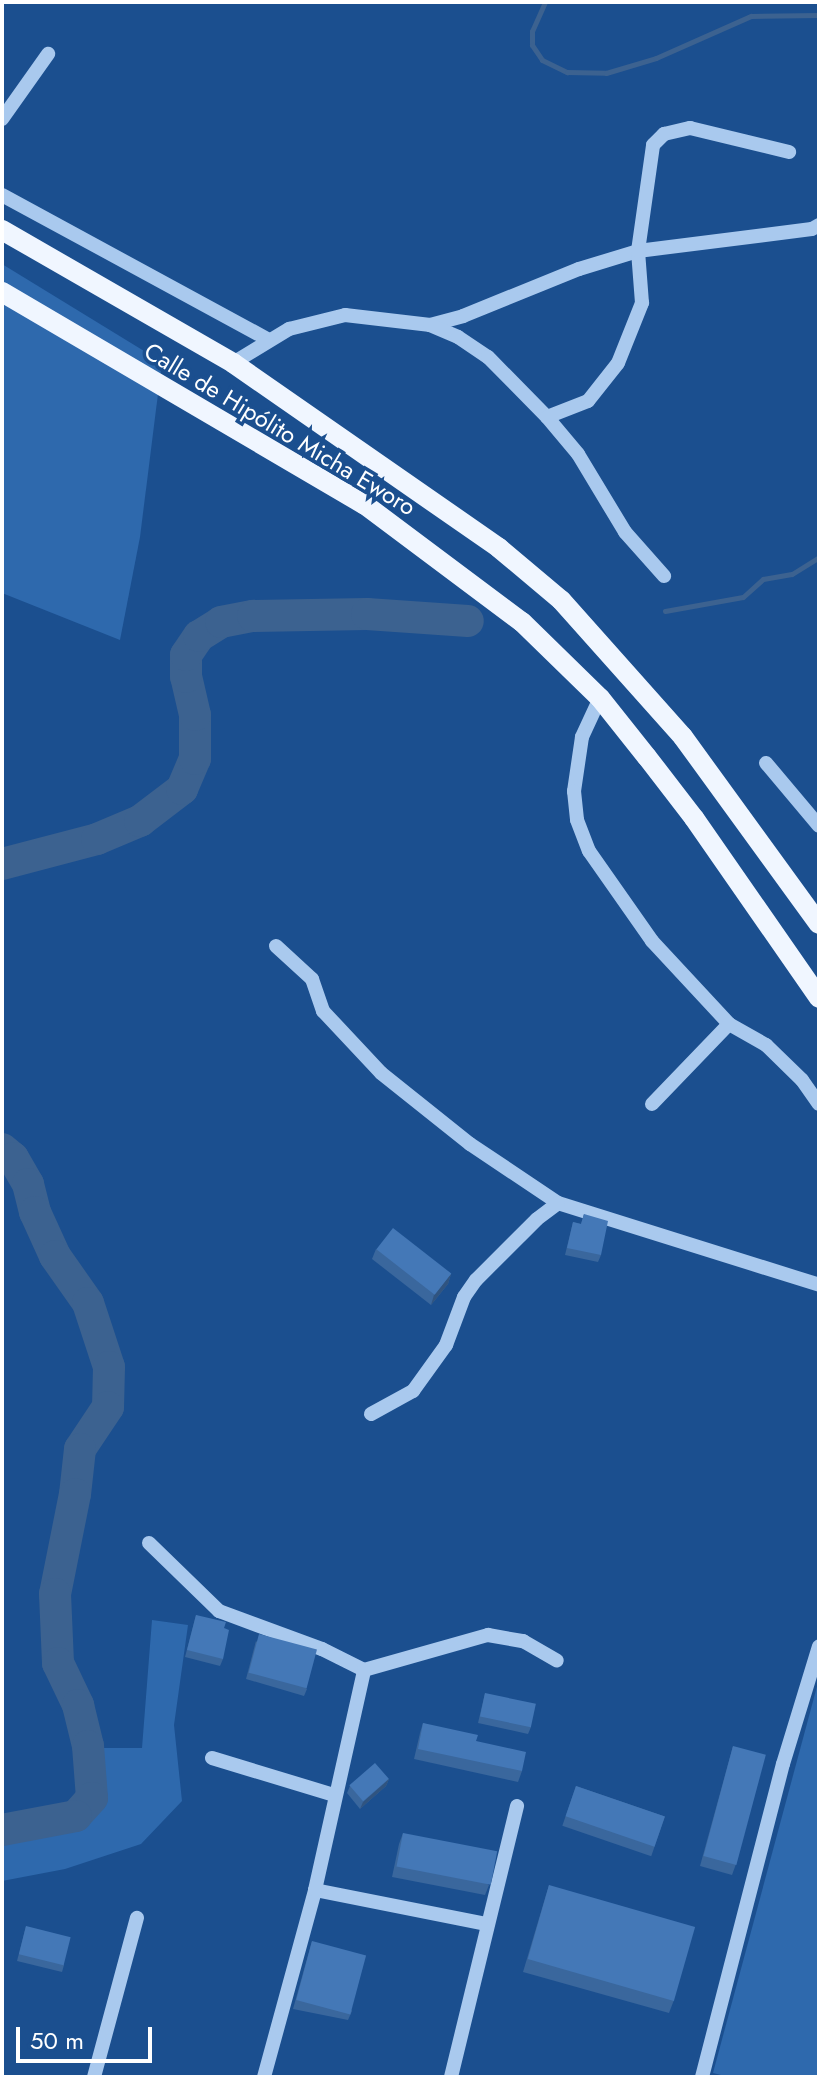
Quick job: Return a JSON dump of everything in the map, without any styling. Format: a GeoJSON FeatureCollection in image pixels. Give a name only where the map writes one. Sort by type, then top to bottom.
{"type":"FeatureCollection","features":[{"type":"Feature","properties":{"kind":"main road","name":"Calle de Hipólito Micha Eworo"},"geometry":{"type":"LineString","coordinates":[[2,230],[233,363],[499,548],[561,600],[683,737],[819,924]]}},
{"type":"Feature","properties":{"kind":"main road","name":"Calle de Hipólito Micha Eworo"},"geometry":{"type":"LineString","coordinates":[[2,292],[364,504],[489,594],[600,698],[694,818],[819,998]]}},
{"type":"Feature","properties":{"kind":"street"},"geometry":{"type":"LineString","coordinates":[[2,119],[48,54]]}},
{"type":"Feature","properties":{"kind":"street"},"geometry":{"type":"LineString","coordinates":[[547,417],[588,401],[618,363],[642,303],[638,251],[653,145],[664,134],[690,128],[789,152]]}},
{"type":"Feature","properties":{"kind":"street"},"geometry":{"type":"LineString","coordinates":[[2,195],[267,339]]}},
{"type":"Feature","properties":{"kind":"street"},"geometry":{"type":"LineString","coordinates":[[430,325],[463,316],[579,269],[638,251],[812,229],[819,225]]}},
{"type":"Feature","properties":{"kind":"street"},"geometry":{"type":"LineString","coordinates":[[233,363],[267,339],[289,329],[345,315],[430,325],[458,337],[488,357],[547,417],[578,454],[625,532],[664,576]]}},
{"type":"Feature","properties":{"kind":"street"},"geometry":{"type":"LineString","coordinates":[[600,698],[582,737],[574,791],[577,820],[589,851],[652,941],[729,1024],[766,1045],[802,1080],[819,1104]]}},
{"type":"Feature","properties":{"kind":"street"},"geometry":{"type":"LineString","coordinates":[[766,763],[819,826]]}},
{"type":"Feature","properties":{"kind":"street"},"geometry":{"type":"LineString","coordinates":[[276,946],[312,979],[323,1011],[381,1073],[470,1144],[558,1203],[819,1285]]}},
{"type":"Feature","properties":{"kind":"street"},"geometry":{"type":"LineString","coordinates":[[652,1104],[729,1024]]}},
{"type":"Feature","properties":{"kind":"street"},"geometry":{"type":"LineString","coordinates":[[371,1414],[413,1391],[446,1345],[464,1297],[476,1280],[537,1219],[558,1203]]}},
{"type":"Feature","properties":{"kind":"street"},"geometry":{"type":"LineString","coordinates":[[149,1543],[219,1611],[322,1649],[364,1670],[488,1635],[523,1641],[557,1661]]}},
{"type":"Feature","properties":{"kind":"street"},"geometry":{"type":"LineString","coordinates":[[702,2077],[783,1764],[819,1646]]}},
{"type":"Feature","properties":{"kind":"street"},"geometry":{"type":"LineString","coordinates":[[264,2077],[315,1890],[364,1670]]}},
{"type":"Feature","properties":{"kind":"street"},"geometry":{"type":"LineString","coordinates":[[212,1758],[334,1795]]}},
{"type":"Feature","properties":{"kind":"street"},"geometry":{"type":"LineString","coordinates":[[451,2077],[517,1806]]}},
{"type":"Feature","properties":{"kind":"street"},"geometry":{"type":"LineString","coordinates":[[315,1890],[486,1924]]}},
{"type":"Feature","properties":{"kind":"street"},"geometry":{"type":"LineString","coordinates":[[94,2077],[137,1918]]}},
{"type":"Feature","properties":{"kind":"shaded area"},"geometry":{"type":"Polygon","coordinates":[[[2,264],[162,362],[140,537],[120,640],[2,593],[2,264]]]}},
{"type":"Feature","properties":{"kind":"shaded area"},"geometry":{"type":"Polygon","coordinates":[[[152,1620],[188,1625],[174,1725],[182,1801],[141,1844],[65,1869],[2,1881],[2,1824],[68,1828],[84,1805],[87,1748],[142,1748],[152,1620]]]}},
{"type":"Feature","properties":{"kind":"shaded area"},"geometry":{"type":"Polygon","coordinates":[[[819,1679],[819,2077],[729,2077],[713,2073],[819,1679]]]}},
{"type":"Feature","properties":{"kind":"building"},"geometry":{"type":"Polygon","coordinates":[[[584,1214],[608,1221],[601,1255],[567,1248],[573,1222],[581,1224],[584,1214]]]}},
{"type":"Feature","properties":{"kind":"building"},"geometry":{"type":"Polygon","coordinates":[[[393,1228],[451,1274],[435,1295],[376,1249],[393,1228]]]}},
{"type":"Feature","properties":{"kind":"building"},"geometry":{"type":"Polygon","coordinates":[[[196,1615],[226,1622],[224,1628],[229,1630],[223,1659],[187,1650],[196,1615]]]}},
{"type":"Feature","properties":{"kind":"building"},"geometry":{"type":"Polygon","coordinates":[[[259,1634],[317,1650],[307,1688],[249,1673],[259,1634]]]}},
{"type":"Feature","properties":{"kind":"building"},"geometry":{"type":"Polygon","coordinates":[[[485,1693],[536,1704],[531,1727],[480,1716],[485,1693]]]}},
{"type":"Feature","properties":{"kind":"building"},"geometry":{"type":"Polygon","coordinates":[[[423,1723],[478,1735],[476,1741],[526,1752],[522,1771],[418,1749],[423,1723]]]}},
{"type":"Feature","properties":{"kind":"building"},"geometry":{"type":"Polygon","coordinates":[[[733,1746],[766,1755],[736,1865],[703,1856],[733,1746]]]}},
{"type":"Feature","properties":{"kind":"building"},"geometry":{"type":"Polygon","coordinates":[[[375,1763],[389,1779],[363,1801],[349,1785],[375,1763]]]}},
{"type":"Feature","properties":{"kind":"building"},"geometry":{"type":"Polygon","coordinates":[[[576,1786],[665,1817],[654,1847],[566,1816],[576,1786]]]}},
{"type":"Feature","properties":{"kind":"building"},"geometry":{"type":"Polygon","coordinates":[[[403,1833],[497,1851],[491,1885],[397,1866],[403,1833]]]}},
{"type":"Feature","properties":{"kind":"building"},"geometry":{"type":"Polygon","coordinates":[[[549,1885],[695,1927],[674,2001],[528,1959],[549,1885]]]}},
{"type":"Feature","properties":{"kind":"building"},"geometry":{"type":"Polygon","coordinates":[[[26,1926],[71,1937],[64,1965],[19,1954],[26,1926]]]}},
{"type":"Feature","properties":{"kind":"building"},"geometry":{"type":"Polygon","coordinates":[[[312,1941],[366,1955],[350,2014],[296,2000],[312,1941]]]}},
{"type":"Feature","properties":{"kind":"waterway"},"geometry":{"type":"LineString","coordinates":[[545,2],[532,31],[532,45],[542,60],[567,72],[606,73],[656,58],[751,16],[819,15]]}},
{"type":"Feature","properties":{"kind":"waterway"},"geometry":{"type":"LineString","coordinates":[[665,611],[743,597],[763,579],[792,574],[819,557]]}},
{"type":"Feature","properties":{"kind":"waterway"},"geometry":{"type":"LineString","coordinates":[[2,864],[97,839],[140,821],[182,789],[195,759],[195,715],[186,677],[186,655],[199,636],[221,622],[253,616],[367,614],[468,621]]}},
{"type":"Feature","properties":{"kind":"waterway"},"geometry":{"type":"LineString","coordinates":[[2,1149],[13,1158],[28,1184],[35,1212],[55,1256],[88,1303],[109,1367],[108,1407],[80,1449],[75,1494],[55,1594],[58,1663],[78,1705],[88,1746],[92,1798],[76,1816],[2,1830]]}}]}
